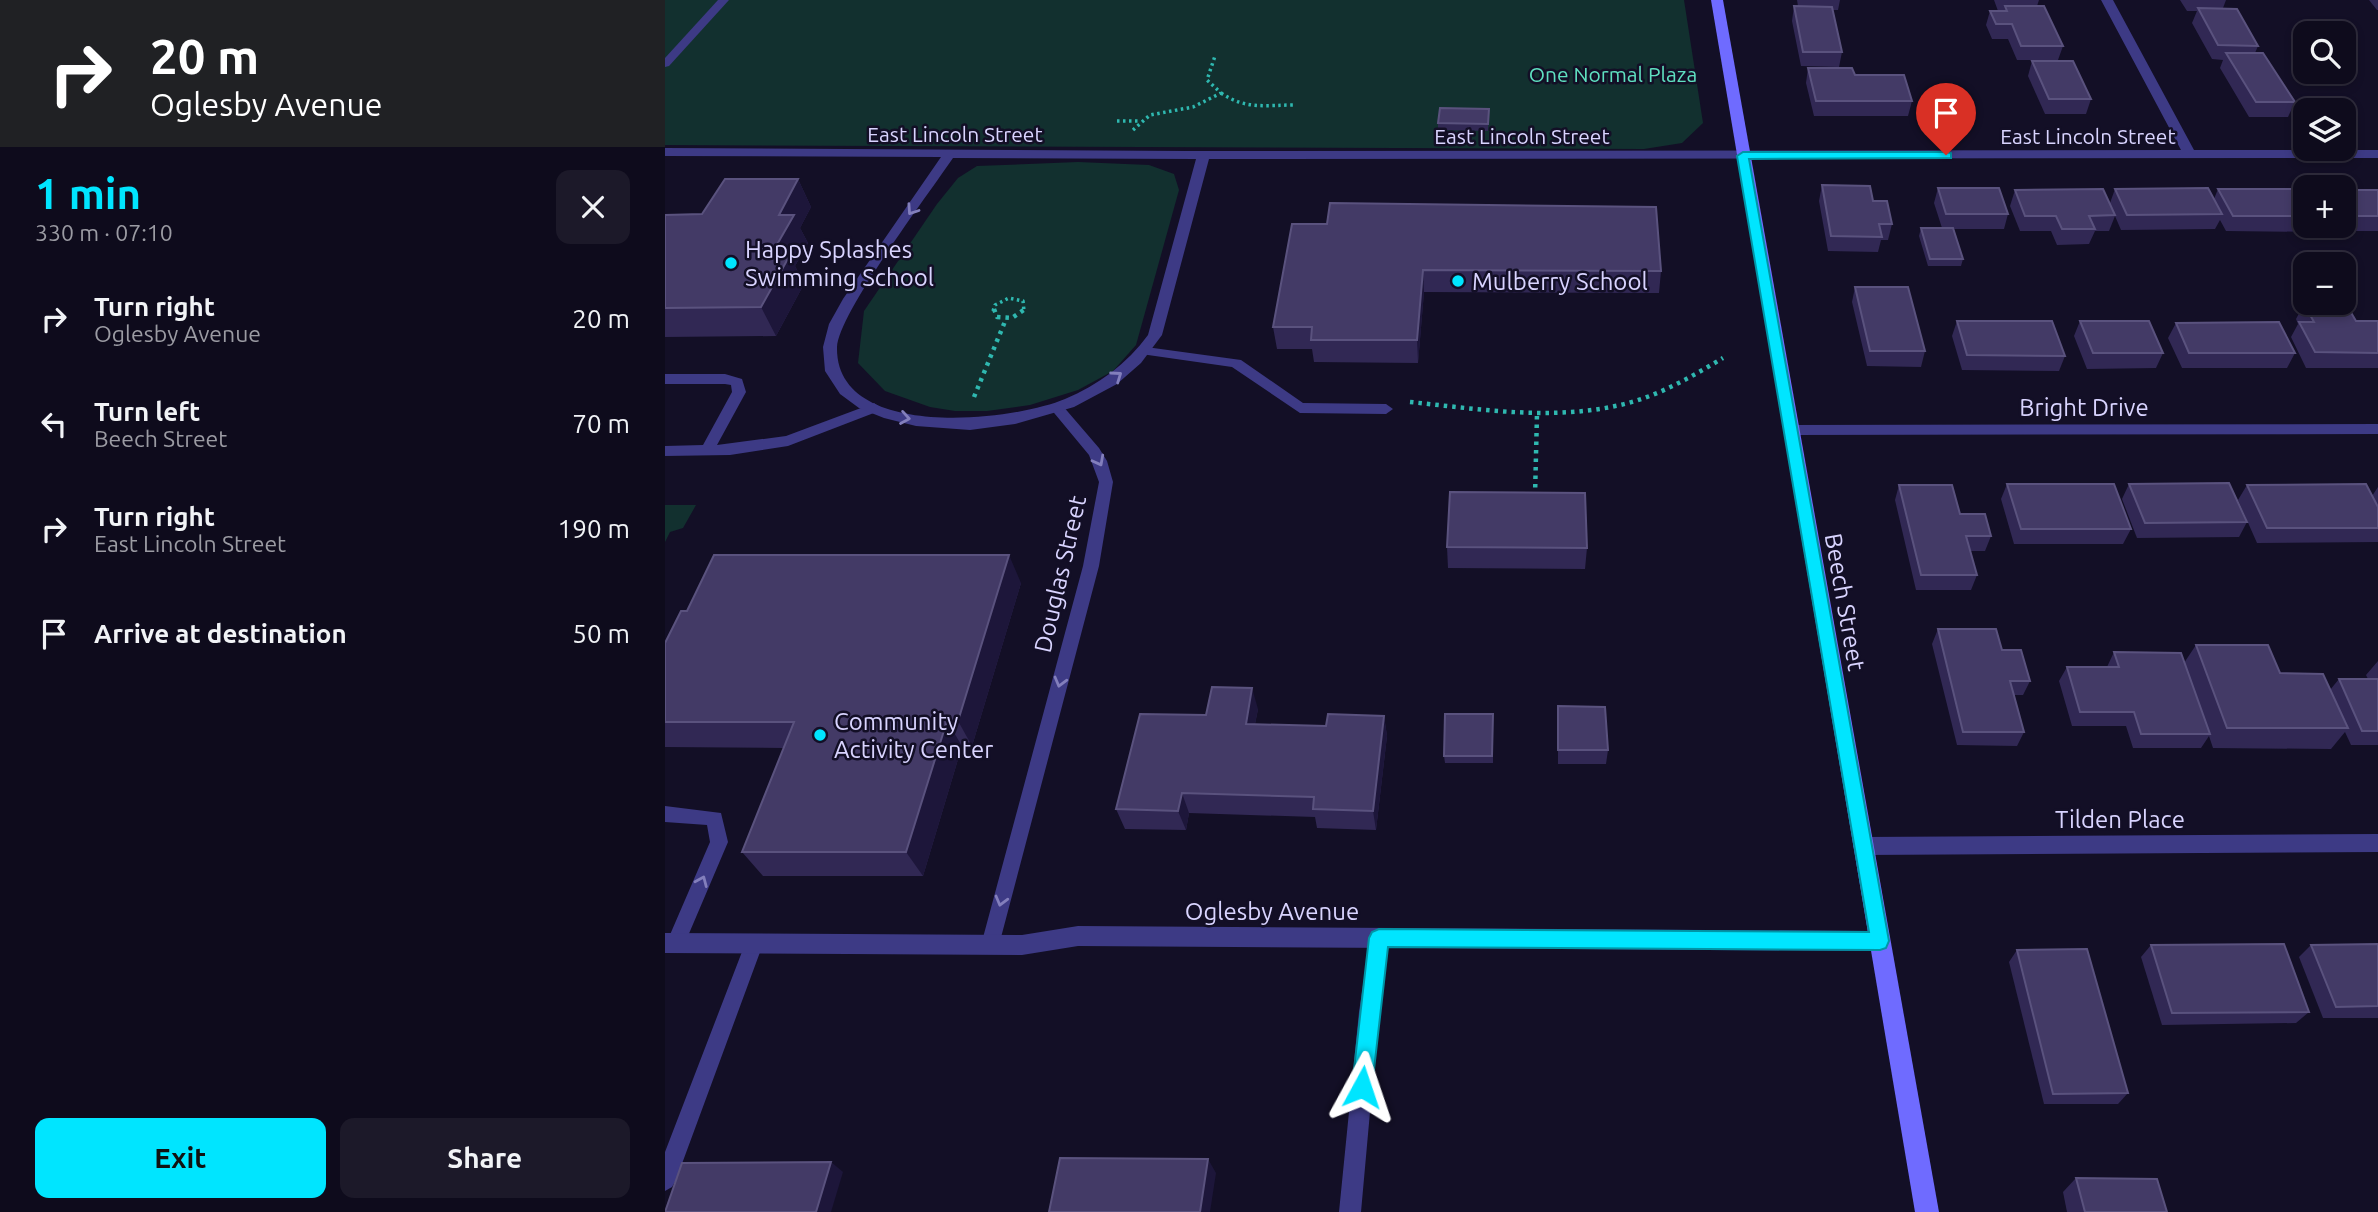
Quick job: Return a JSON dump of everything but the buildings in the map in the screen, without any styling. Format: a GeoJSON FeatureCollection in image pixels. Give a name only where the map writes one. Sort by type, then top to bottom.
{"type":"FeatureCollection","features":[{"type":"Feature","properties":{"kind":"main road","name":"Beech Street"},"geometry":{"type":"LineString","coordinates":[[1717,0],[1927,1212]]}},
{"type":"Feature","properties":{"kind":"street"},"geometry":{"type":"LineString","coordinates":[[2107,0],[2190,155]]}},
{"type":"Feature","properties":{"kind":"street","name":"East Lincoln Street"},"geometry":{"type":"LineString","coordinates":[[665,152],[1743,156],[2378,154]]}},
{"type":"Feature","properties":{"kind":"street"},"geometry":{"type":"LineString","coordinates":[[950,153],[847,305],[830,344],[829,365],[838,384],[856,399],[874,408],[895,417],[963,424],[991,423],[1057,408],[1097,389],[1135,363],[1146,351],[1155,335],[1204,155]]}},
{"type":"Feature","properties":{"kind":"street","name":"Bright Drive"},"geometry":{"type":"LineString","coordinates":[[1791,430],[2378,429]]}},
{"type":"Feature","properties":{"kind":"street","name":"Tilden Place"},"geometry":{"type":"LineString","coordinates":[[1863,846],[2378,843]]}},
{"type":"Feature","properties":{"kind":"street","name":"Oglesby Avenue"},"geometry":{"type":"LineString","coordinates":[[670,944],[1022,945],[1078,936],[1880,941]]}},
{"type":"Feature","properties":{"kind":"lane"},"geometry":{"type":"LineString","coordinates":[[665,64],[725,0]]}},
{"type":"Feature","properties":{"kind":"lane"},"geometry":{"type":"LineString","coordinates":[[1146,351],[1236,363],[1300,408],[1386,409]]}},
{"type":"Feature","properties":{"kind":"lane"},"geometry":{"type":"LineString","coordinates":[[665,379],[725,379],[737,382],[739,392],[707,451]]}},
{"type":"Feature","properties":{"kind":"lane"},"geometry":{"type":"LineString","coordinates":[[665,451],[730,450],[788,441],[874,408]]}},
{"type":"Feature","properties":{"kind":"lane","name":"Douglas Street"},"geometry":{"type":"LineString","coordinates":[[989,945],[1091,566],[1106,482],[1105,472],[1095,451],[1057,408]]}},
{"type":"Feature","properties":{"kind":"lane"},"geometry":{"type":"LineString","coordinates":[[665,814],[715,818],[719,842],[670,944]]}},
{"type":"Feature","properties":{"kind":"lane"},"geometry":{"type":"LineString","coordinates":[[1350,1212],[1369,1012],[1379,938]]}},
{"type":"Feature","properties":{"kind":"lane"},"geometry":{"type":"LineString","coordinates":[[665,1180],[754,944]]}},
{"type":"Feature","properties":{"kind":"path"},"geometry":{"type":"LineString","coordinates":[[1215,56],[1207,80],[1236,103],[1295,105]]}},
{"type":"Feature","properties":{"kind":"path"},"geometry":{"type":"LineString","coordinates":[[1117,121],[1138,121],[1151,114],[1193,107],[1221,93]]}},
{"type":"Feature","properties":{"kind":"path"},"geometry":{"type":"LineString","coordinates":[[1126,155],[1138,121]]}},
{"type":"Feature","properties":{"kind":"path"},"geometry":{"type":"LineString","coordinates":[[1009,298],[1024,301],[1027,307],[1022,314],[1006,319],[994,314],[995,305],[1009,298]]}},
{"type":"Feature","properties":{"kind":"path"},"geometry":{"type":"LineString","coordinates":[[963,424],[1006,319]]}},
{"type":"Feature","properties":{"kind":"path"},"geometry":{"type":"LineString","coordinates":[[1386,409],[1404,402],[1537,414],[1622,405],[1689,379],[1723,358]]}},
{"type":"Feature","properties":{"kind":"path"},"geometry":{"type":"LineString","coordinates":[[1535,504],[1537,414]]}},
{"type":"Feature","properties":{"kind":"green space","name":"One Normal Plaza"},"geometry":{"type":"Polygon","coordinates":[[[665,0],[1684,0],[1703,123],[1682,143],[1644,149],[665,145],[665,0]]]}},
{"type":"Feature","properties":{"kind":"green space"},"geometry":{"type":"Polygon","coordinates":[[[1078,162],[1149,165],[1174,174],[1179,190],[1136,345],[1113,371],[1078,390],[1030,405],[987,411],[955,411],[930,407],[885,391],[858,363],[864,311],[937,204],[958,178],[977,166],[1078,162]]]}},
{"type":"Feature","properties":{"kind":"green space"},"geometry":{"type":"Polygon","coordinates":[[[665,505],[696,505],[683,528],[670,532],[665,542],[665,505]]]}},
{"type":"Feature","properties":{"kind":"place","name":"Happy Splashes Swimming School"},"geometry":{"type":"Point","coordinates":[731,263]}},
{"type":"Feature","properties":{"kind":"place","name":"Mulberry School"},"geometry":{"type":"Point","coordinates":[1458,281]}},
{"type":"Feature","properties":{"kind":"place","name":"Community Activity Center"},"geometry":{"type":"Point","coordinates":[820,735]}},
{"type":"Feature","properties":{"kind":"route"},"geometry":{"type":"LineString","coordinates":[[1362,1087],[1379,938],[1880,941],[1743,156],[1946,155]]}}]}
